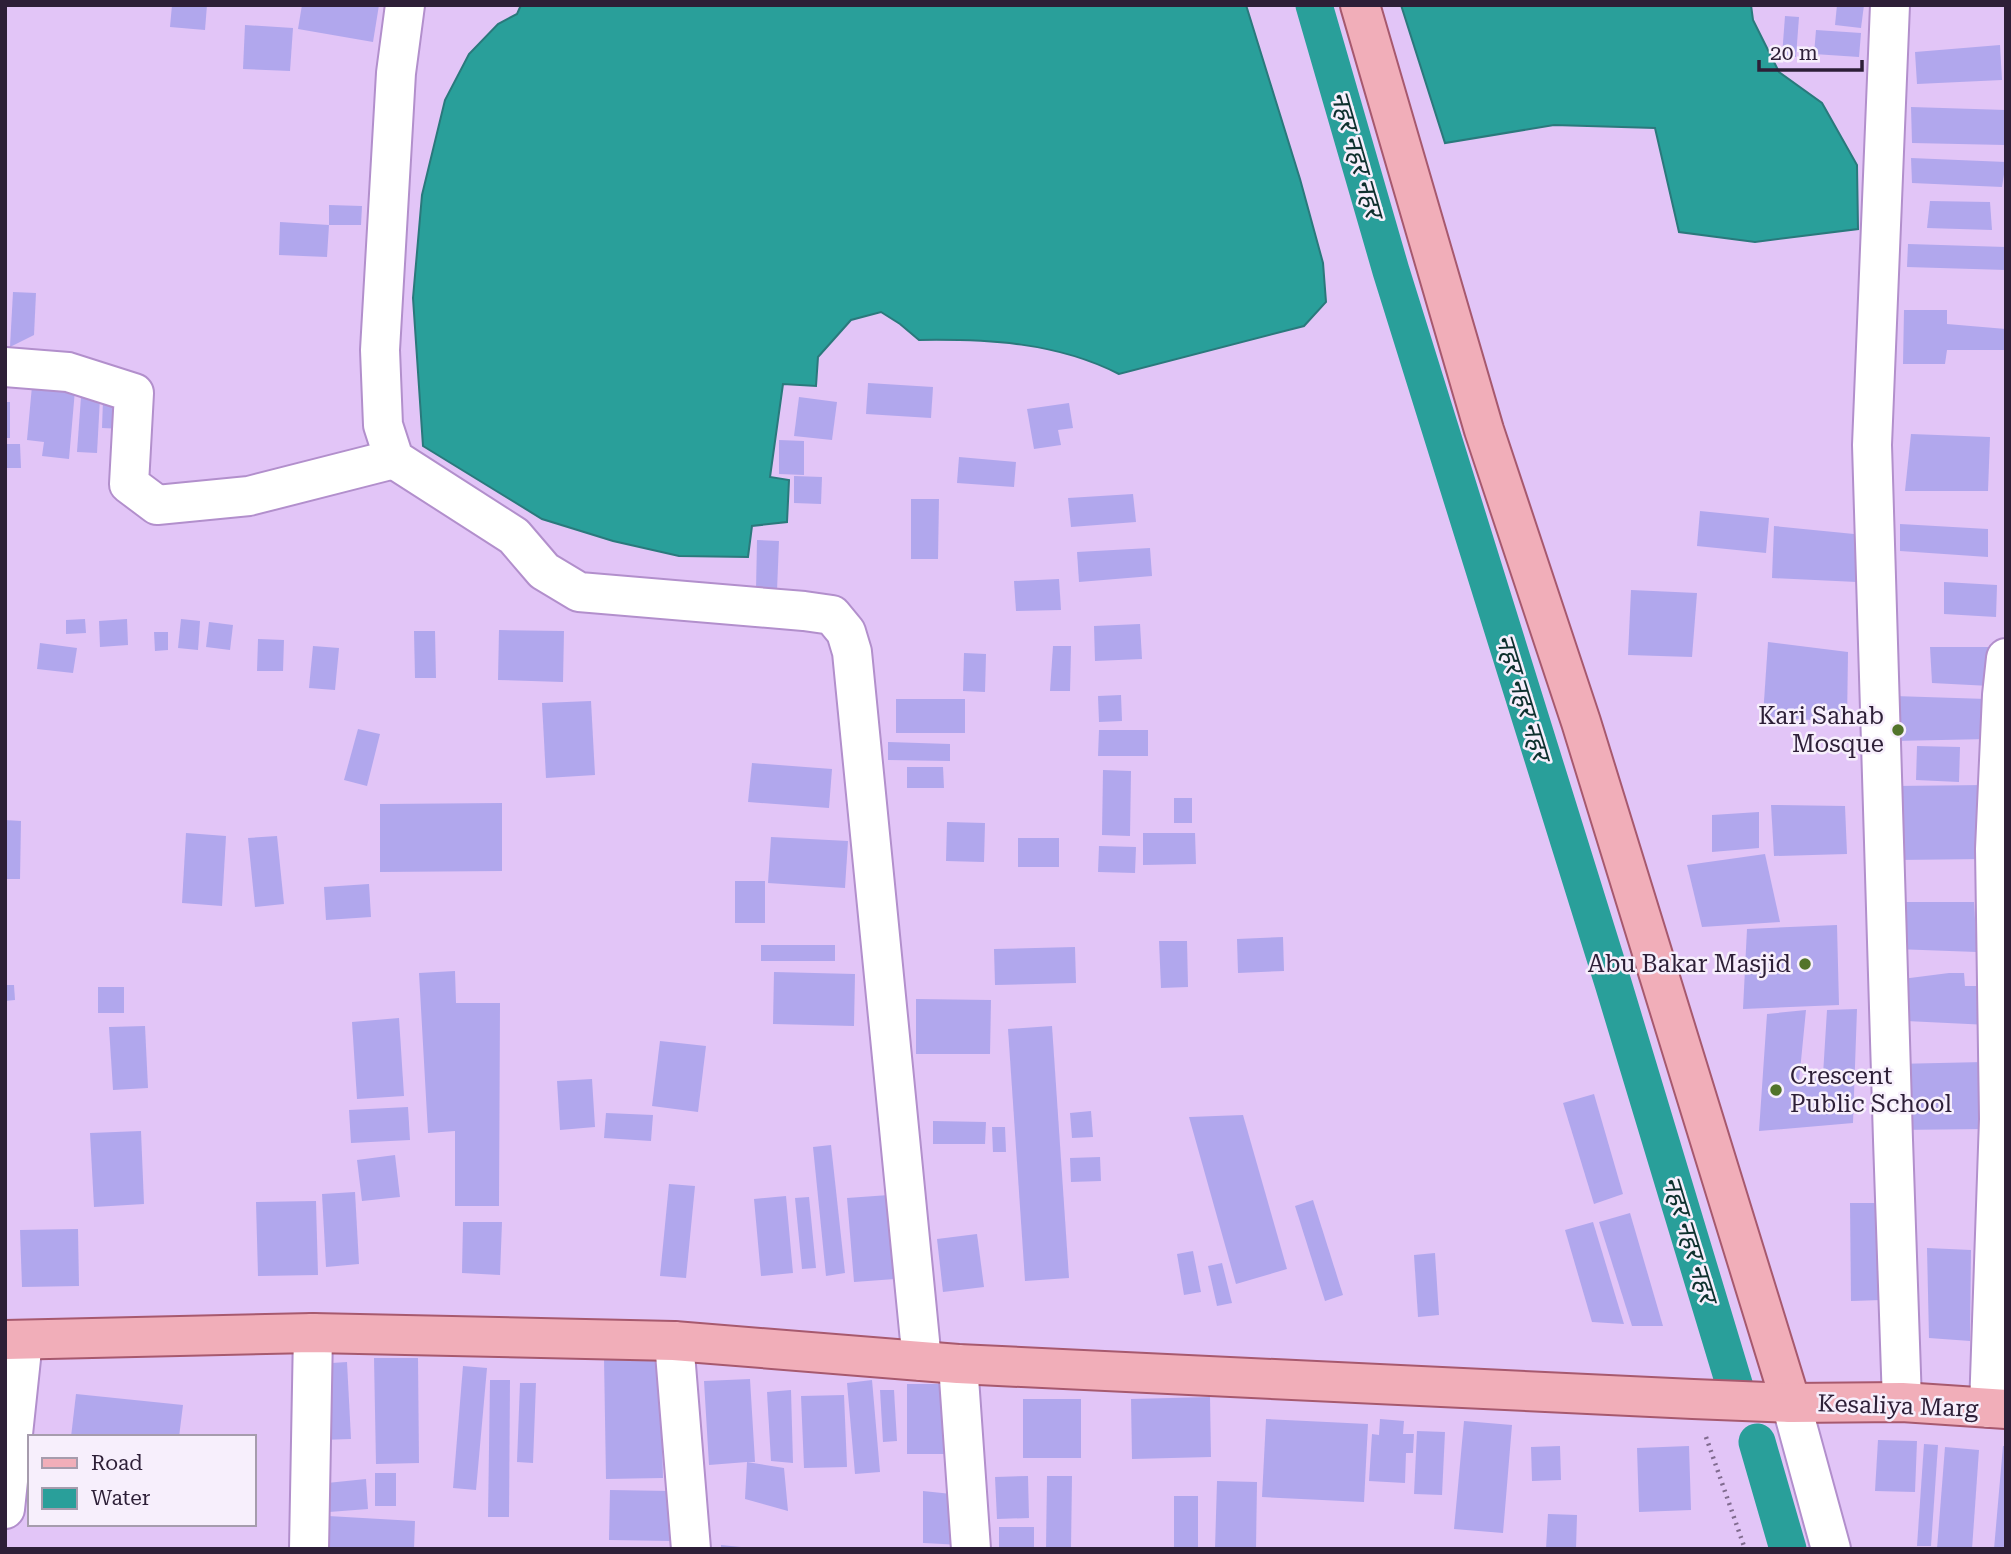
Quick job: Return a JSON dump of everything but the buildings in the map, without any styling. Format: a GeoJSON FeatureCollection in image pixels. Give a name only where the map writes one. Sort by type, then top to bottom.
{"type":"FeatureCollection","features":[{"type":"Feature","properties":{"kind":"main road"},"geometry":{"type":"LineString","coordinates":[[1360,5],[1484,430],[1585,736],[1791,1403]]}},
{"type":"Feature","properties":{"kind":"main road","name":"Kesaliya Marg"},"geometry":{"type":"LineString","coordinates":[[14,1340],[313,1333],[674,1341],[940,1363],[1693,1399],[1791,1403],[1902,1402],[1997,1408]]}},
{"type":"Feature","properties":{"kind":"street"},"geometry":{"type":"LineString","coordinates":[[405,5],[396,73],[380,350],[383,425],[394,458],[514,536],[544,571],[579,593],[832,615],[846,632],[852,652],[940,1363],[971,1549]]}},
{"type":"Feature","properties":{"kind":"street"},"geometry":{"type":"LineString","coordinates":[[1890,5],[1872,445],[1902,1402]]}},
{"type":"Feature","properties":{"kind":"street"},"geometry":{"type":"LineString","coordinates":[[5,367],[68,372],[134,393],[129,484],[157,505],[249,496],[394,458]]}},
{"type":"Feature","properties":{"kind":"street"},"geometry":{"type":"LineString","coordinates":[[1997,1408],[1999,1119],[1996,849],[2006,658]]}},
{"type":"Feature","properties":{"kind":"street"},"geometry":{"type":"LineString","coordinates":[[309,1549],[313,1333]]}},
{"type":"Feature","properties":{"kind":"street"},"geometry":{"type":"LineString","coordinates":[[5,1509],[14,1340]]}},
{"type":"Feature","properties":{"kind":"street"},"geometry":{"type":"LineString","coordinates":[[674,1341],[691,1549]]}},
{"type":"Feature","properties":{"kind":"street"},"geometry":{"type":"LineString","coordinates":[[1791,1403],[1830,1549]]}},
{"type":"Feature","properties":{"kind":"path"},"geometry":{"type":"LineString","coordinates":[[1693,1399],[1745,1549]]}},
{"type":"Feature","properties":{"kind":"water"},"geometry":{"type":"Polygon","coordinates":[[[521,5],[1246,5],[1323,263],[1326,302],[1304,326],[1119,374],[1095,363],[1046,349],[970,340],[919,340],[881,312],[851,320],[818,357],[816,386],[783,384],[770,477],[789,480],[787,522],[752,526],[748,557],[679,556],[613,541],[542,519],[423,446],[413,298],[422,195],[445,100],[469,54],[498,24],[517,14],[521,5]]]}},
{"type":"Feature","properties":{"kind":"water"},"geometry":{"type":"Polygon","coordinates":[[[1401,5],[1751,5],[1753,20],[1779,72],[1822,103],[1857,165],[1858,229],[1755,242],[1679,232],[1655,128],[1554,125],[1445,143],[1401,5]]]}},
{"type":"Feature","properties":{"kind":"waterway","name":"नहर नहर नहर"},"geometry":{"type":"LineString","coordinates":[[1314,5],[1391,271],[1613,983],[1735,1387]]}},
{"type":"Feature","properties":{"kind":"waterway","name":"नहर नहर नहर"},"geometry":{"type":"LineString","coordinates":[[1757,1442],[1788,1549]]}},
{"type":"Feature","properties":{"kind":"place","name":"Kari Sahab Mosque"},"geometry":{"type":"Point","coordinates":[1898,730]}},
{"type":"Feature","properties":{"kind":"place","name":"Abu Bakar Masjid"},"geometry":{"type":"Point","coordinates":[1805,964]}},
{"type":"Feature","properties":{"kind":"place","name":"Crescent Public School"},"geometry":{"type":"Point","coordinates":[1776,1090]}}]}
